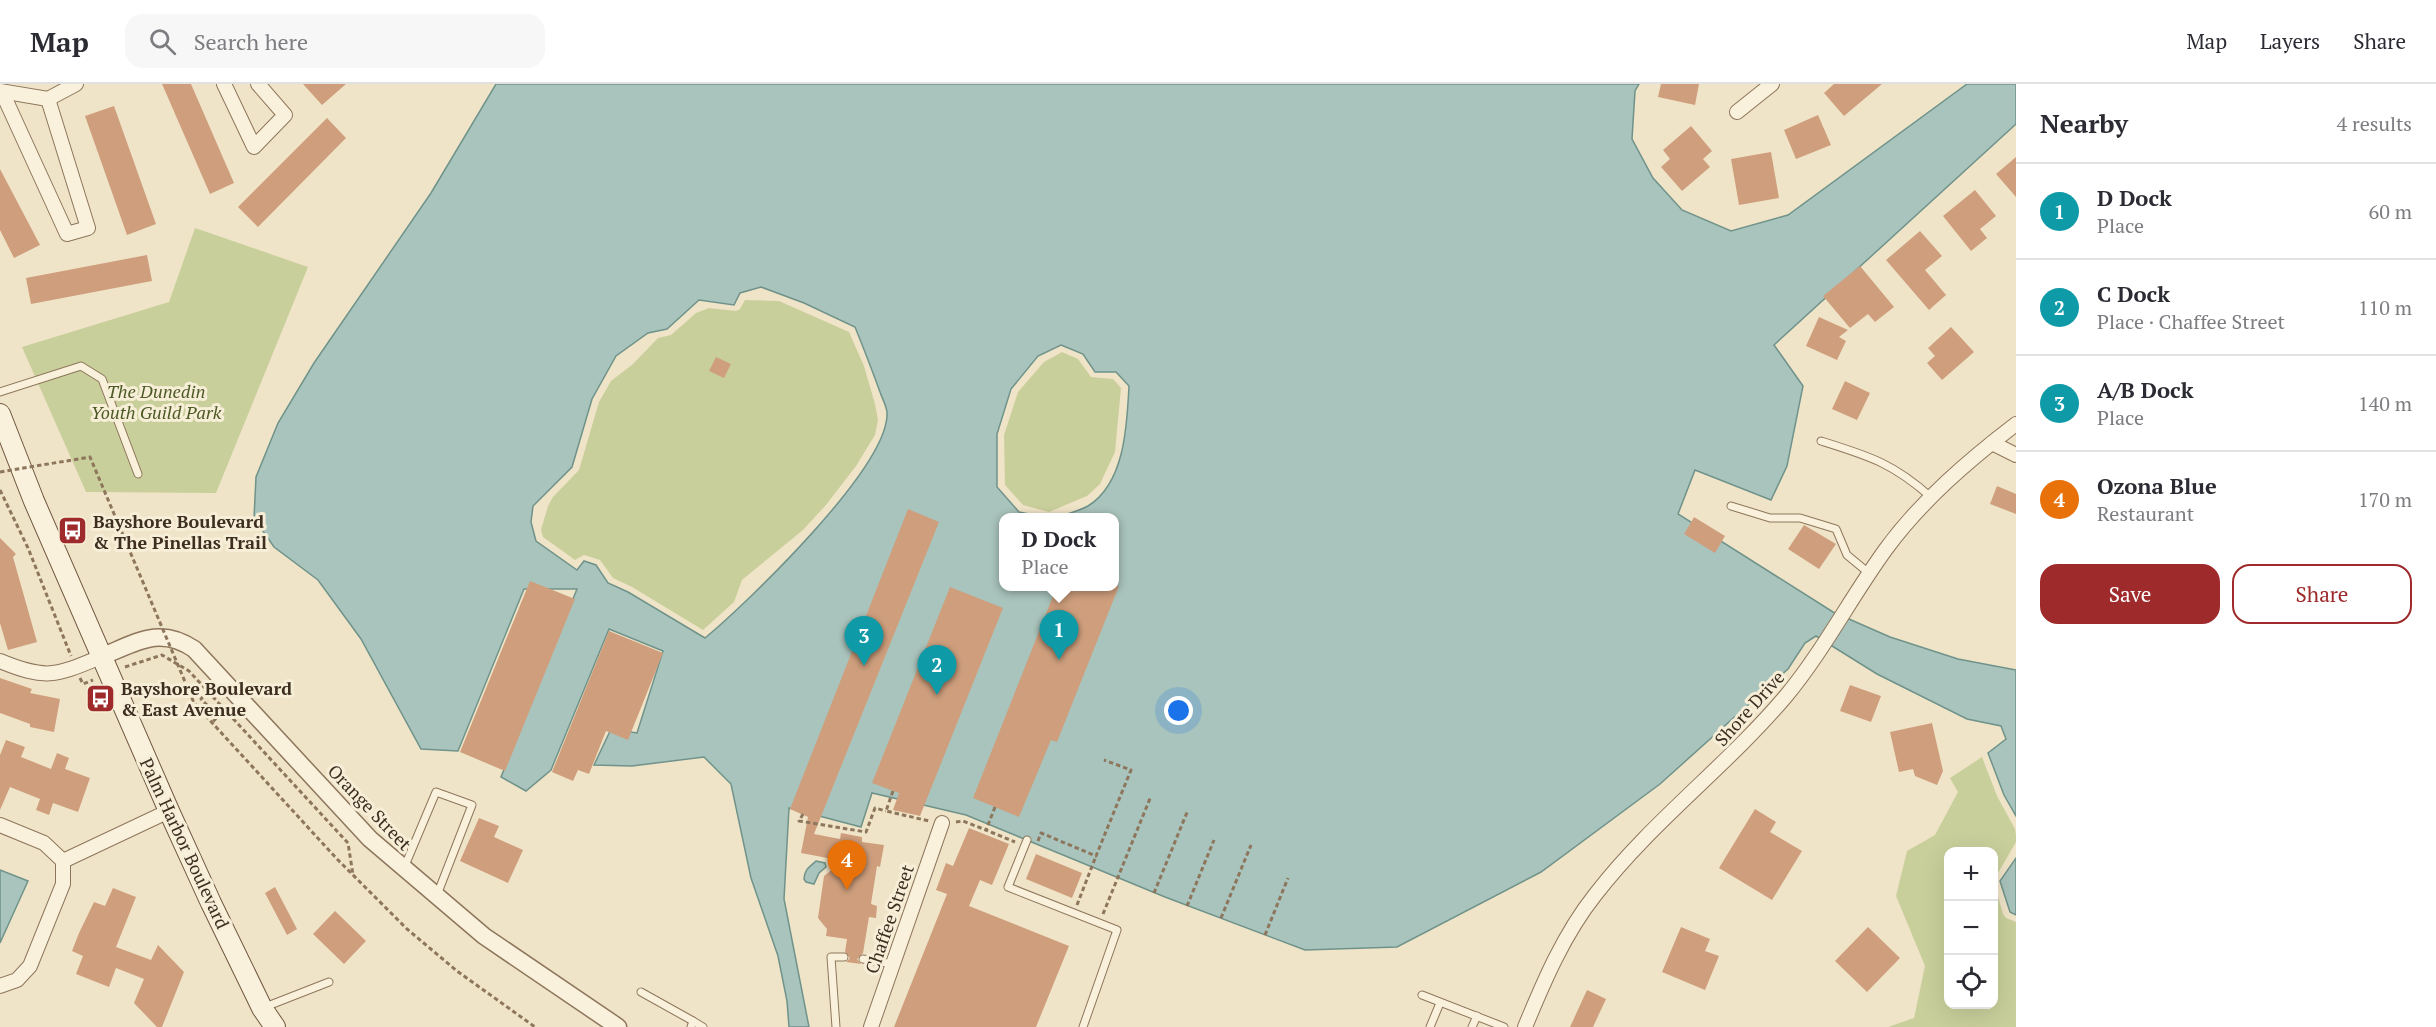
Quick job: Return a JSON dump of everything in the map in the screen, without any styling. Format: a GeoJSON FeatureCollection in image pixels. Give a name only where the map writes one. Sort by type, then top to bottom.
{"type":"FeatureCollection","features":[{"type":"Feature","properties":{"kind":"main road","name":"Palm Harbor Boulevard"},"geometry":{"type":"LineString","coordinates":[[0,414],[34,501],[169,811],[262,1008],[275,1027]]}},
{"type":"Feature","properties":{"kind":"street"},"geometry":{"type":"LineString","coordinates":[[1,91],[48,99],[76,84]]}},
{"type":"Feature","properties":{"kind":"street"},"geometry":{"type":"LineString","coordinates":[[224,84],[254,147],[285,115],[258,84]]}},
{"type":"Feature","properties":{"kind":"street"},"geometry":{"type":"LineString","coordinates":[[1737,112],[1772,84]]}},
{"type":"Feature","properties":{"kind":"street"},"geometry":{"type":"LineString","coordinates":[[1,91],[67,234],[88,228],[48,99]]}},
{"type":"Feature","properties":{"kind":"street","name":"Shore Drive"},"geometry":{"type":"LineString","coordinates":[[1525,1027],[1563,944],[1594,896],[1631,854],[1761,726],[1794,686],[1885,551],[1911,518],[1992,443],[2016,424]]}},
{"type":"Feature","properties":{"kind":"street"},"geometry":{"type":"LineString","coordinates":[[1992,443],[2016,455]]}},
{"type":"Feature","properties":{"kind":"street","name":"Orange Street"},"geometry":{"type":"LineString","coordinates":[[106,665],[151,637],[170,637],[194,649],[370,840],[484,936],[618,1027]]}},
{"type":"Feature","properties":{"kind":"street"},"geometry":{"type":"LineString","coordinates":[[0,661],[24,671],[43,674],[63,673],[75,667],[106,665]]}},
{"type":"Feature","properties":{"kind":"street"},"geometry":{"type":"LineString","coordinates":[[63,861],[169,811]]}},
{"type":"Feature","properties":{"kind":"street","name":"Chaffee Street"},"geometry":{"type":"LineString","coordinates":[[871,1027],[942,824]]}},
{"type":"Feature","properties":{"kind":"street"},"geometry":{"type":"LineString","coordinates":[[0,825],[44,843],[63,861],[63,884],[30,966],[17,980],[0,986]]}},
{"type":"Feature","properties":{"kind":"lane"},"geometry":{"type":"LineString","coordinates":[[0,392],[81,366],[88,369],[102,378],[138,474]]}},
{"type":"Feature","properties":{"kind":"lane"},"geometry":{"type":"LineString","coordinates":[[1821,441],[1878,459],[1909,477],[1932,498]]}},
{"type":"Feature","properties":{"kind":"lane"},"geometry":{"type":"LineString","coordinates":[[1731,506],[1770,518],[1800,518],[1836,529],[1847,555],[1870,574]]}},
{"type":"Feature","properties":{"kind":"lane"},"geometry":{"type":"LineString","coordinates":[[404,869],[436,792],[472,805],[436,897]]}},
{"type":"Feature","properties":{"kind":"lane"},"geometry":{"type":"LineString","coordinates":[[1027,840],[1008,887],[1117,930],[1083,1027]]}},
{"type":"Feature","properties":{"kind":"lane"},"geometry":{"type":"LineString","coordinates":[[836,1027],[831,957],[844,957]]}},
{"type":"Feature","properties":{"kind":"lane"},"geometry":{"type":"LineString","coordinates":[[862,960],[893,964]]}},
{"type":"Feature","properties":{"kind":"lane"},"geometry":{"type":"LineString","coordinates":[[262,1008],[329,982]]}},
{"type":"Feature","properties":{"kind":"lane"},"geometry":{"type":"LineString","coordinates":[[641,992],[692,1024],[703,1027]]}},
{"type":"Feature","properties":{"kind":"lane"},"geometry":{"type":"LineString","coordinates":[[1422,995],[1504,1027]]}},
{"type":"Feature","properties":{"kind":"lane"},"geometry":{"type":"LineString","coordinates":[[1431,1027],[1440,1002]]}},
{"type":"Feature","properties":{"kind":"lane"},"geometry":{"type":"LineString","coordinates":[[1472,1027],[1477,1016]]}},
{"type":"Feature","properties":{"kind":"path"},"geometry":{"type":"LineString","coordinates":[[0,472],[90,457],[194,703],[337,859],[407,929],[457,971],[535,1027]]}},
{"type":"Feature","properties":{"kind":"path"},"geometry":{"type":"LineString","coordinates":[[0,490],[28,548],[83,684],[106,665],[162,655],[189,670],[348,843],[353,875]]}},
{"type":"Feature","properties":{"kind":"path"},"geometry":{"type":"LineString","coordinates":[[208,691],[201,699],[218,716],[212,723]]}},
{"type":"Feature","properties":{"kind":"path"},"geometry":{"type":"LineString","coordinates":[[1073,913],[1131,771],[1104,760]]}},
{"type":"Feature","properties":{"kind":"path"},"geometry":{"type":"LineString","coordinates":[[1100,923],[1151,796]]}},
{"type":"Feature","properties":{"kind":"path"},"geometry":{"type":"LineString","coordinates":[[995,807],[986,830],[1012,840],[1023,849]]}},
{"type":"Feature","properties":{"kind":"path"},"geometry":{"type":"LineString","coordinates":[[802,814],[800,821],[866,832],[875,808],[886,811]]}},
{"type":"Feature","properties":{"kind":"path"},"geometry":{"type":"LineString","coordinates":[[1154,893],[1188,810]]}},
{"type":"Feature","properties":{"kind":"path"},"geometry":{"type":"LineString","coordinates":[[1041,833],[1096,856]]}},
{"type":"Feature","properties":{"kind":"path"},"geometry":{"type":"LineString","coordinates":[[1187,906],[1214,840]]}},
{"type":"Feature","properties":{"kind":"path"},"geometry":{"type":"LineString","coordinates":[[1221,918],[1251,845]]}},
{"type":"Feature","properties":{"kind":"path"},"geometry":{"type":"LineString","coordinates":[[1265,935],[1288,878]]}},
{"type":"Feature","properties":{"kind":"green space","name":"The Dunedin Youth Guild Park"},"geometry":{"type":"Polygon","coordinates":[[[195,228],[308,267],[216,493],[86,492],[22,347],[169,302],[195,228]]]}},
{"type":"Feature","properties":{"kind":"green space"},"geometry":{"type":"Polygon","coordinates":[[[745,300],[779,301],[849,332],[864,366],[878,420],[875,435],[856,466],[826,505],[803,530],[742,580],[734,602],[703,630],[613,578],[600,560],[584,555],[575,560],[543,537],[541,530],[553,497],[579,470],[599,402],[611,381],[633,364],[658,338],[671,335],[696,313],[709,308],[736,311],[740,309],[745,300]]]}},
{"type":"Feature","properties":{"kind":"green space"},"geometry":{"type":"Polygon","coordinates":[[[1062,352],[1078,359],[1091,377],[1113,379],[1121,388],[1115,452],[1100,484],[1087,496],[1049,512],[1023,505],[1005,485],[1004,435],[1018,392],[1044,362],[1062,352]]]}},
{"type":"Feature","properties":{"kind":"green space"},"geometry":{"type":"Polygon","coordinates":[[[1982,757],[1997,796],[2015,829],[2016,842],[1998,873],[1998,847],[1944,847],[1944,1009],[1998,1009],[1998,897],[2003,914],[2006,918],[2016,922],[2016,1027],[1888,1027],[1914,1018],[1925,966],[1896,896],[1907,851],[1935,835],[1958,792],[1950,778],[1982,757]]]}},
{"type":"Feature","properties":{"kind":"water"},"geometry":{"type":"Polygon","coordinates":[[[496,84],[1639,84],[1635,91],[1632,139],[1653,178],[1682,210],[1731,231],[1788,215],[1967,84],[2016,84],[2016,124],[1774,345],[1803,386],[1787,466],[1771,500],[1695,470],[1678,514],[1833,612],[1890,637],[1958,659],[2016,670],[2016,816],[2004,795],[1988,753],[2006,739],[2001,726],[1967,719],[1877,674],[1816,636],[1805,643],[1788,669],[1660,784],[1541,872],[1397,947],[1305,950],[1165,897],[966,815],[872,793],[861,827],[789,808],[784,899],[809,1027],[789,1027],[787,1001],[778,956],[751,878],[731,784],[704,757],[632,766],[594,765],[611,729],[637,733],[663,651],[609,629],[551,770],[526,791],[501,777],[577,589],[524,589],[458,751],[421,749],[361,639],[318,580],[274,547],[254,518],[256,477],[278,423],[314,363],[431,193],[496,84]],[[761,287],[740,293],[734,305],[699,300],[667,329],[648,333],[616,356],[592,399],[572,467],[533,506],[531,522],[536,541],[577,570],[584,561],[596,565],[608,583],[628,592],[705,638],[782,566],[813,533],[865,466],[881,437],[887,413],[855,327],[804,303],[761,287]],[[1061,345],[1038,356],[1011,389],[997,434],[997,487],[1019,512],[1024,513],[999,513],[999,591],[1119,591],[1119,513],[1070,513],[1088,506],[1100,496],[1110,483],[1117,468],[1125,435],[1129,386],[1116,372],[1095,372],[1083,354],[1061,345]]]}},
{"type":"Feature","properties":{"kind":"water"},"geometry":{"type":"Polygon","coordinates":[[[2016,858],[2016,915],[2010,912],[2000,881],[2016,858]]]}},
{"type":"Feature","properties":{"kind":"water"},"geometry":{"type":"Polygon","coordinates":[[[816,861],[825,863],[826,867],[819,873],[814,884],[806,882],[805,872],[816,861]]]}},
{"type":"Feature","properties":{"kind":"water"},"geometry":{"type":"Polygon","coordinates":[[[0,870],[28,881],[0,943],[0,870]]]}},
{"type":"Feature","properties":{"kind":"building"},"geometry":{"type":"Polygon","coordinates":[[[162,84],[191,84],[234,183],[210,194],[162,84]]]}},
{"type":"Feature","properties":{"kind":"building"},"geometry":{"type":"Polygon","coordinates":[[[303,84],[346,84],[322,105],[303,84]]]}},
{"type":"Feature","properties":{"kind":"building"},"geometry":{"type":"Polygon","coordinates":[[[1661,84],[1699,84],[1695,105],[1658,97],[1661,84]]]}},
{"type":"Feature","properties":{"kind":"building"},"geometry":{"type":"Polygon","coordinates":[[[1834,84],[1882,84],[1844,116],[1824,93],[1834,84]]]}},
{"type":"Feature","properties":{"kind":"building"},"geometry":{"type":"Polygon","coordinates":[[[114,106],[156,224],[127,235],[85,116],[114,106]]]}},
{"type":"Feature","properties":{"kind":"building"},"geometry":{"type":"Polygon","coordinates":[[[1818,115],[1831,145],[1796,159],[1784,130],[1818,115]]]}},
{"type":"Feature","properties":{"kind":"building"},"geometry":{"type":"Polygon","coordinates":[[[327,118],[346,138],[258,227],[238,207],[327,118]]]}},
{"type":"Feature","properties":{"kind":"building"},"geometry":{"type":"Polygon","coordinates":[[[1691,126],[1712,151],[1703,159],[1710,167],[1682,191],[1661,167],[1670,159],[1663,150],[1691,126]]]}},
{"type":"Feature","properties":{"kind":"building"},"geometry":{"type":"Polygon","coordinates":[[[1771,152],[1779,198],[1739,205],[1731,159],[1771,152]]]}},
{"type":"Feature","properties":{"kind":"building"},"geometry":{"type":"Polygon","coordinates":[[[2016,157],[2016,197],[1996,174],[2016,157]]]}},
{"type":"Feature","properties":{"kind":"building"},"geometry":{"type":"Polygon","coordinates":[[[0,169],[40,245],[14,258],[0,230],[0,169]]]}},
{"type":"Feature","properties":{"kind":"building"},"geometry":{"type":"Polygon","coordinates":[[[1975,190],[1996,216],[1980,229],[1987,238],[1971,251],[1943,216],[1975,190]]]}},
{"type":"Feature","properties":{"kind":"building"},"geometry":{"type":"Polygon","coordinates":[[[1920,231],[1942,256],[1925,270],[1946,295],[1929,310],[1886,260],[1920,231]]]}},
{"type":"Feature","properties":{"kind":"building"},"geometry":{"type":"Polygon","coordinates":[[[147,255],[152,281],[31,304],[26,278],[147,255]]]}},
{"type":"Feature","properties":{"kind":"building"},"geometry":{"type":"Polygon","coordinates":[[[1860,266],[1894,307],[1875,322],[1868,314],[1850,328],[1823,296],[1860,266]]]}},
{"type":"Feature","properties":{"kind":"building"},"geometry":{"type":"Polygon","coordinates":[[[1819,317],[1848,330],[1839,337],[1846,341],[1837,360],[1806,346],[1819,317]]]}},
{"type":"Feature","properties":{"kind":"building"},"geometry":{"type":"Polygon","coordinates":[[[1951,327],[1974,352],[1942,380],[1927,363],[1935,356],[1928,348],[1951,327]]]}},
{"type":"Feature","properties":{"kind":"building"},"geometry":{"type":"Polygon","coordinates":[[[716,357],[731,364],[724,378],[709,371],[716,357]]]}},
{"type":"Feature","properties":{"kind":"building"},"geometry":{"type":"Polygon","coordinates":[[[1845,381],[1870,393],[1857,420],[1832,409],[1845,381]]]}},
{"type":"Feature","properties":{"kind":"building"},"geometry":{"type":"Polygon","coordinates":[[[1997,486],[2016,494],[2016,514],[1990,504],[1997,486]]]}},
{"type":"Feature","properties":{"kind":"building"},"geometry":{"type":"Polygon","coordinates":[[[908,509],[939,522],[814,834],[840,839],[841,833],[862,837],[862,842],[884,845],[880,867],[877,866],[871,904],[877,906],[876,918],[869,917],[863,953],[857,959],[861,964],[846,962],[850,958],[845,952],[847,939],[826,936],[827,929],[818,918],[824,876],[843,861],[801,853],[808,817],[790,809],[908,509]]]}},
{"type":"Feature","properties":{"kind":"building"},"geometry":{"type":"Polygon","coordinates":[[[1694,517],[1725,536],[1715,553],[1684,534],[1694,517]]]}},
{"type":"Feature","properties":{"kind":"building"},"geometry":{"type":"Polygon","coordinates":[[[1804,525],[1836,544],[1819,569],[1788,549],[1804,525]]]}},
{"type":"Feature","properties":{"kind":"building"},"geometry":{"type":"Polygon","coordinates":[[[0,538],[16,554],[13,557],[37,642],[8,650],[0,623],[0,538]]]}},
{"type":"Feature","properties":{"kind":"building"},"geometry":{"type":"Polygon","coordinates":[[[530,581],[575,599],[505,771],[460,752],[530,581]]]}},
{"type":"Feature","properties":{"kind":"building"},"geometry":{"type":"Polygon","coordinates":[[[950,587],[1003,608],[920,816],[893,810],[899,793],[872,783],[950,587]]]}},
{"type":"Feature","properties":{"kind":"building"},"geometry":{"type":"Polygon","coordinates":[[[1055,591],[1117,591],[1057,742],[1051,740],[1019,817],[973,798],[1055,591]]]}},
{"type":"Feature","properties":{"kind":"building"},"geometry":{"type":"Polygon","coordinates":[[[609,631],[663,653],[628,740],[606,731],[589,774],[578,770],[573,781],[552,772],[609,631]]]}},
{"type":"Feature","properties":{"kind":"building"},"geometry":{"type":"Polygon","coordinates":[[[0,678],[32,689],[30,693],[60,699],[54,732],[30,727],[30,724],[0,713],[0,678]]]}},
{"type":"Feature","properties":{"kind":"building"},"geometry":{"type":"Polygon","coordinates":[[[1850,685],[1881,696],[1871,722],[1840,711],[1850,685]]]}},
{"type":"Feature","properties":{"kind":"building"},"geometry":{"type":"Polygon","coordinates":[[[1932,723],[1943,771],[1937,785],[1915,776],[1913,769],[1899,772],[1890,732],[1932,723]]]}},
{"type":"Feature","properties":{"kind":"building"},"geometry":{"type":"Polygon","coordinates":[[[6,740],[25,747],[21,757],[51,769],[57,753],[69,758],[65,769],[90,778],[78,812],[53,803],[49,815],[36,810],[40,799],[10,787],[0,810],[0,755],[6,740]]]}},
{"type":"Feature","properties":{"kind":"building"},"geometry":{"type":"Polygon","coordinates":[[[1755,809],[1776,822],[1770,832],[1802,851],[1772,900],[1719,868],[1755,809]]]}},
{"type":"Feature","properties":{"kind":"building"},"geometry":{"type":"Polygon","coordinates":[[[479,818],[499,826],[494,837],[523,850],[508,883],[460,861],[479,818]]]}},
{"type":"Feature","properties":{"kind":"building"},"geometry":{"type":"Polygon","coordinates":[[[969,828],[1009,844],[992,885],[980,880],[969,906],[1069,946],[1036,1027],[894,1027],[947,894],[936,890],[946,863],[953,866],[969,828]]]}},
{"type":"Feature","properties":{"kind":"building"},"geometry":{"type":"Polygon","coordinates":[[[1036,854],[1082,873],[1072,898],[1026,879],[1036,854]]]}},
{"type":"Feature","properties":{"kind":"building"},"geometry":{"type":"Polygon","coordinates":[[[275,887],[297,929],[287,935],[265,893],[275,887]]]}},
{"type":"Feature","properties":{"kind":"building"},"geometry":{"type":"Polygon","coordinates":[[[113,888],[136,897],[116,947],[151,960],[158,945],[184,972],[162,1027],[157,1027],[134,1003],[144,979],[116,968],[109,987],[76,974],[83,956],[72,951],[79,933],[94,902],[105,906],[113,888]]]}},
{"type":"Feature","properties":{"kind":"building"},"geometry":{"type":"Polygon","coordinates":[[[335,911],[366,941],[344,964],[313,934],[335,911]]]}},
{"type":"Feature","properties":{"kind":"building"},"geometry":{"type":"Polygon","coordinates":[[[1681,927],[1710,939],[1705,951],[1719,956],[1705,990],[1662,972],[1681,927]]]}},
{"type":"Feature","properties":{"kind":"building"},"geometry":{"type":"Polygon","coordinates":[[[1868,927],[1900,958],[1867,992],[1835,961],[1868,927]]]}},
{"type":"Feature","properties":{"kind":"building"},"geometry":{"type":"Polygon","coordinates":[[[1587,990],[1606,999],[1593,1027],[1570,1027],[1587,990]]]}},
{"type":"Feature","properties":{"kind":"place","name":"Bayshore Boulevard & The Pinellas Trail"},"geometry":{"type":"Point","coordinates":[72,531]}},
{"type":"Feature","properties":{"kind":"place","name":"D Dock"},"geometry":{"type":"Point","coordinates":[1059,660]}},
{"type":"Feature","properties":{"kind":"place","name":"A/B Dock"},"geometry":{"type":"Point","coordinates":[864,666]}},
{"type":"Feature","properties":{"kind":"place","name":"C Dock"},"geometry":{"type":"Point","coordinates":[937,695]}},
{"type":"Feature","properties":{"kind":"place","name":"Bayshore Boulevard & East Avenue"},"geometry":{"type":"Point","coordinates":[100,698]}},
{"type":"Feature","properties":{"kind":"place","name":"Ozona Blue"},"geometry":{"type":"Point","coordinates":[847,890]}}]}
